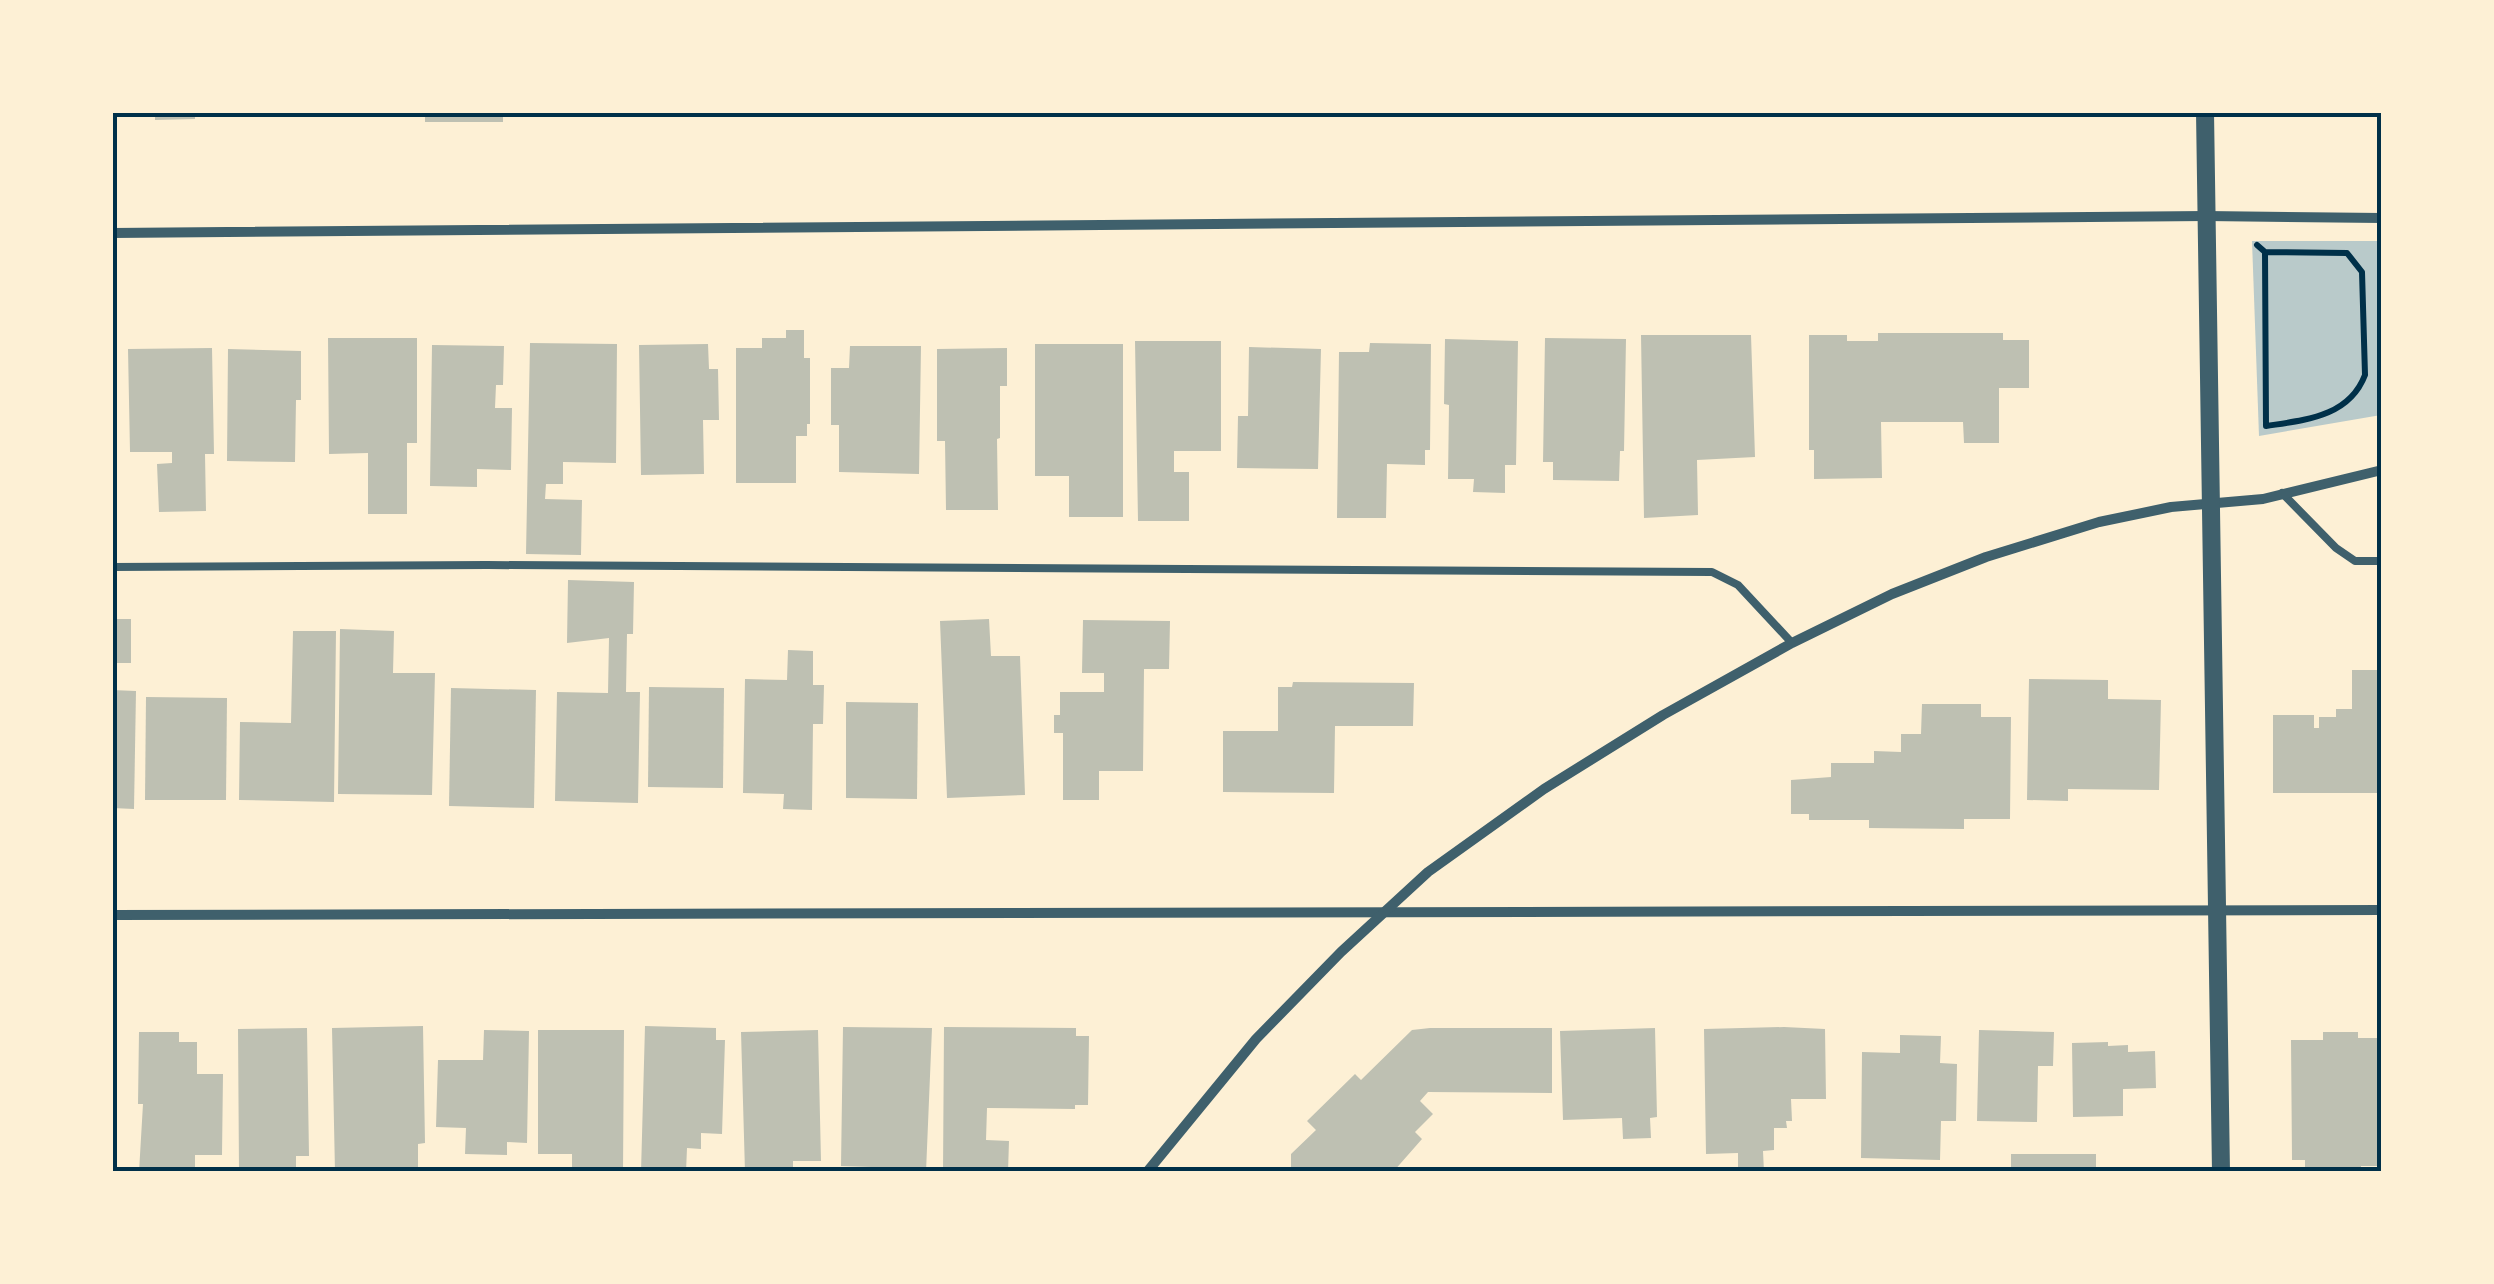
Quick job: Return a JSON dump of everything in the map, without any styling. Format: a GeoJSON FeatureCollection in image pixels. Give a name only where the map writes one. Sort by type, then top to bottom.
{"type":"FeatureCollection","features":[{"type":"Feature","properties":{"kind":"street"},"geometry":{"type":"LineString","coordinates":[[2204,112],[2221,1172]]}},
{"type":"Feature","properties":{"kind":"street"},"geometry":{"type":"LineString","coordinates":[[112,233],[2206,216],[2382,218]]}},
{"type":"Feature","properties":{"kind":"street"},"geometry":{"type":"LineString","coordinates":[[1147,1172],[1256,1039],[1428,872],[1544,790],[1664,715],[1792,643],[1892,594],[1986,557],[2099,522],[2282,494],[2382,470]]}},
{"type":"Feature","properties":{"kind":"street"},"geometry":{"type":"LineString","coordinates":[[112,916],[2382,910]]}},
{"type":"Feature","properties":{"kind":"lane"},"geometry":{"type":"LineString","coordinates":[[2282,494],[2336,548],[2355,561],[2382,561]]}},
{"type":"Feature","properties":{"kind":"lane"},"geometry":{"type":"LineString","coordinates":[[112,567],[506,565],[1712,572],[1738,585],[1792,643]]}},
{"type":"Feature","properties":{"kind":"path"},"geometry":{"type":"LineString","coordinates":[[2252,241],[2265,252],[2347,253],[2362,272],[2365,375],[2360,389],[2330,412],[2266,426],[2265,252]]}},
{"type":"Feature","properties":{"kind":"shaded area"},"geometry":{"type":"Polygon","coordinates":[[[2252,241],[2381,241],[2381,415],[2259,436],[2252,241]]]}},
{"type":"Feature","properties":{"kind":"building"},"geometry":{"type":"Polygon","coordinates":[[[155,112],[195,112],[195,119],[155,120],[155,112]]]}},
{"type":"Feature","properties":{"kind":"building"},"geometry":{"type":"Polygon","coordinates":[[[327,112],[369,112],[369,116],[327,117],[327,112]]]}},
{"type":"Feature","properties":{"kind":"building"},"geometry":{"type":"Polygon","coordinates":[[[425,112],[503,112],[503,122],[425,122],[425,112]]]}},
{"type":"Feature","properties":{"kind":"building"},"geometry":{"type":"Polygon","coordinates":[[[786,330],[804,330],[804,358],[810,358],[810,424],[807,436],[796,436],[796,483],[736,483],[736,348],[762,348],[762,338],[786,338],[786,330]]]}},
{"type":"Feature","properties":{"kind":"building"},"geometry":{"type":"Polygon","coordinates":[[[1878,333],[2003,333],[2003,340],[2029,340],[2029,388],[1999,388],[1999,443],[1964,443],[1963,422],[1881,422],[1882,478],[1814,479],[1814,450],[1809,450],[1809,335],[1847,335],[1847,341],[1878,341],[1878,333]]]}},
{"type":"Feature","properties":{"kind":"building"},"geometry":{"type":"Polygon","coordinates":[[[1641,335],[1751,335],[1755,457],[1697,460],[1698,515],[1644,518],[1641,335]]]}},
{"type":"Feature","properties":{"kind":"building"},"geometry":{"type":"Polygon","coordinates":[[[328,338],[417,338],[417,443],[407,443],[407,514],[368,514],[368,453],[329,454],[328,338]]]}},
{"type":"Feature","properties":{"kind":"building"},"geometry":{"type":"Polygon","coordinates":[[[1545,338],[1626,339],[1624,451],[1620,451],[1619,481],[1553,480],[1553,462],[1543,462],[1545,338]]]}},
{"type":"Feature","properties":{"kind":"building"},"geometry":{"type":"Polygon","coordinates":[[[1445,339],[1518,341],[1516,465],[1505,465],[1505,493],[1473,492],[1474,479],[1448,479],[1445,339]]]}},
{"type":"Feature","properties":{"kind":"building"},"geometry":{"type":"Polygon","coordinates":[[[1135,341],[1221,341],[1221,451],[1174,451],[1174,472],[1189,472],[1189,521],[1138,521],[1135,341]]]}},
{"type":"Feature","properties":{"kind":"building"},"geometry":{"type":"Polygon","coordinates":[[[530,343],[617,344],[616,463],[563,462],[563,484],[546,484],[545,499],[582,500],[581,555],[526,554],[530,343]]]}},
{"type":"Feature","properties":{"kind":"building"},"geometry":{"type":"Polygon","coordinates":[[[1370,343],[1431,344],[1430,450],[1425,450],[1425,465],[1387,464],[1386,518],[1337,518],[1339,352],[1369,352],[1370,343]]]}},
{"type":"Feature","properties":{"kind":"building"},"geometry":{"type":"Polygon","coordinates":[[[708,344],[709,369],[718,369],[719,420],[703,420],[704,474],[641,475],[639,345],[708,344]]]}},
{"type":"Feature","properties":{"kind":"building"},"geometry":{"type":"Polygon","coordinates":[[[1035,344],[1123,344],[1123,517],[1069,517],[1069,476],[1035,476],[1035,344]]]}},
{"type":"Feature","properties":{"kind":"building"},"geometry":{"type":"Polygon","coordinates":[[[432,345],[504,346],[503,385],[496,385],[495,408],[512,408],[511,470],[477,469],[477,487],[430,486],[432,345]]]}},
{"type":"Feature","properties":{"kind":"building"},"geometry":{"type":"Polygon","coordinates":[[[850,346],[921,346],[919,474],[839,472],[839,425],[831,425],[831,368],[849,368],[850,346]]]}},
{"type":"Feature","properties":{"kind":"building"},"geometry":{"type":"Polygon","coordinates":[[[1249,347],[1321,349],[1318,469],[1237,468],[1238,416],[1248,416],[1249,347]]]}},
{"type":"Feature","properties":{"kind":"building"},"geometry":{"type":"Polygon","coordinates":[[[212,348],[214,454],[205,454],[206,511],[159,512],[157,464],[172,463],[172,452],[130,452],[128,349],[212,348]]]}},
{"type":"Feature","properties":{"kind":"building"},"geometry":{"type":"Polygon","coordinates":[[[1007,348],[1007,386],[1000,386],[997,439],[998,510],[946,510],[945,441],[937,441],[937,349],[1007,348]]]}},
{"type":"Feature","properties":{"kind":"building"},"geometry":{"type":"Polygon","coordinates":[[[228,349],[301,351],[295,462],[227,461],[228,349]]]}},
{"type":"Feature","properties":{"kind":"building"},"geometry":{"type":"Polygon","coordinates":[[[568,580],[634,582],[633,634],[627,634],[626,692],[640,692],[638,803],[555,801],[557,692],[608,693],[609,638],[567,643],[568,580]]]}},
{"type":"Feature","properties":{"kind":"building"},"geometry":{"type":"Polygon","coordinates":[[[112,619],[131,619],[131,663],[112,663],[112,619]]]}},
{"type":"Feature","properties":{"kind":"building"},"geometry":{"type":"Polygon","coordinates":[[[989,619],[991,656],[1020,656],[1025,795],[947,798],[940,621],[989,619]]]}},
{"type":"Feature","properties":{"kind":"building"},"geometry":{"type":"Polygon","coordinates":[[[1083,620],[1170,621],[1169,669],[1144,669],[1143,771],[1099,771],[1099,800],[1063,800],[1063,733],[1054,733],[1054,715],[1060,715],[1060,692],[1104,692],[1104,673],[1082,673],[1083,620]]]}},
{"type":"Feature","properties":{"kind":"building"},"geometry":{"type":"Polygon","coordinates":[[[340,629],[394,631],[393,673],[435,673],[432,795],[338,794],[340,629]]]}},
{"type":"Feature","properties":{"kind":"building"},"geometry":{"type":"Polygon","coordinates":[[[293,631],[336,631],[334,802],[239,800],[240,722],[291,723],[293,631]]]}},
{"type":"Feature","properties":{"kind":"building"},"geometry":{"type":"Polygon","coordinates":[[[788,650],[813,651],[813,685],[824,685],[823,724],[813,724],[812,810],[783,809],[784,794],[743,793],[745,679],[787,680],[788,650]]]}},
{"type":"Feature","properties":{"kind":"building"},"geometry":{"type":"Polygon","coordinates":[[[2352,670],[2380,670],[2380,793],[2273,793],[2273,715],[2314,715],[2314,728],[2319,728],[2319,717],[2336,717],[2336,709],[2352,709],[2352,670]]]}},
{"type":"Feature","properties":{"kind":"building"},"geometry":{"type":"Polygon","coordinates":[[[2029,679],[2108,680],[2108,699],[2161,700],[2159,790],[2068,789],[2068,801],[2027,800],[2029,679]]]}},
{"type":"Feature","properties":{"kind":"building"},"geometry":{"type":"Polygon","coordinates":[[[1293,682],[1414,683],[1413,726],[1335,726],[1334,793],[1223,792],[1223,731],[1278,731],[1278,687],[1292,687],[1293,682]]]}},
{"type":"Feature","properties":{"kind":"building"},"geometry":{"type":"Polygon","coordinates":[[[649,687],[724,688],[723,788],[648,787],[649,687]]]}},
{"type":"Feature","properties":{"kind":"building"},"geometry":{"type":"Polygon","coordinates":[[[451,688],[536,690],[534,808],[449,806],[451,688]]]}},
{"type":"Feature","properties":{"kind":"building"},"geometry":{"type":"Polygon","coordinates":[[[112,690],[136,691],[134,809],[112,808],[112,690]]]}},
{"type":"Feature","properties":{"kind":"building"},"geometry":{"type":"Polygon","coordinates":[[[146,697],[227,698],[226,800],[145,800],[146,697]]]}},
{"type":"Feature","properties":{"kind":"building"},"geometry":{"type":"Polygon","coordinates":[[[846,702],[918,703],[917,799],[846,798],[846,702]]]}},
{"type":"Feature","properties":{"kind":"building"},"geometry":{"type":"Polygon","coordinates":[[[1922,704],[1981,704],[1981,717],[2011,717],[2010,819],[1964,819],[1964,829],[1869,828],[1869,820],[1809,820],[1809,814],[1791,814],[1791,780],[1831,777],[1831,763],[1874,763],[1874,751],[1901,752],[1901,734],[1921,734],[1922,704]]]}},
{"type":"Feature","properties":{"kind":"building"},"geometry":{"type":"Polygon","coordinates":[[[423,1026],[425,1143],[418,1144],[418,1170],[335,1172],[332,1028],[423,1026]]]}},
{"type":"Feature","properties":{"kind":"building"},"geometry":{"type":"Polygon","coordinates":[[[645,1026],[716,1028],[716,1040],[725,1040],[722,1134],[701,1133],[701,1149],[687,1148],[686,1172],[641,1172],[645,1026]]]}},
{"type":"Feature","properties":{"kind":"building"},"geometry":{"type":"Polygon","coordinates":[[[843,1027],[932,1028],[926,1172],[871,1172],[871,1167],[841,1166],[843,1027]]]}},
{"type":"Feature","properties":{"kind":"building"},"geometry":{"type":"Polygon","coordinates":[[[944,1027],[1076,1028],[1076,1036],[1089,1036],[1088,1105],[1075,1105],[1075,1109],[987,1108],[986,1140],[1009,1141],[1008,1172],[943,1172],[944,1027]]]}},
{"type":"Feature","properties":{"kind":"building"},"geometry":{"type":"Polygon","coordinates":[[[307,1028],[309,1156],[296,1156],[296,1172],[239,1172],[238,1029],[307,1028]]]}},
{"type":"Feature","properties":{"kind":"building"},"geometry":{"type":"Polygon","coordinates":[[[1552,1028],[1552,1093],[1428,1092],[1420,1101],[1433,1114],[1415,1132],[1422,1139],[1393,1172],[1291,1172],[1291,1154],[1316,1130],[1307,1121],[1355,1074],[1361,1080],[1412,1030],[1552,1028]]]}},
{"type":"Feature","properties":{"kind":"building"},"geometry":{"type":"Polygon","coordinates":[[[1655,1028],[1657,1117],[1650,1118],[1651,1138],[1623,1139],[1622,1118],[1563,1120],[1560,1031],[1655,1028]]]}},
{"type":"Feature","properties":{"kind":"building"},"geometry":{"type":"Polygon","coordinates":[[[1704,1029],[1825,1029],[1826,1099],[1791,1099],[1792,1121],[1786,1121],[1787,1128],[1774,1128],[1774,1150],[1763,1151],[1764,1172],[1738,1172],[1738,1153],[1706,1154],[1704,1029]]]}},
{"type":"Feature","properties":{"kind":"building"},"geometry":{"type":"Polygon","coordinates":[[[484,1030],[529,1031],[527,1143],[507,1142],[507,1155],[465,1154],[466,1128],[436,1127],[438,1060],[483,1060],[484,1030]]]}},
{"type":"Feature","properties":{"kind":"building"},"geometry":{"type":"Polygon","coordinates":[[[538,1030],[624,1030],[623,1172],[572,1172],[572,1154],[538,1154],[538,1030]]]}},
{"type":"Feature","properties":{"kind":"building"},"geometry":{"type":"Polygon","coordinates":[[[818,1030],[821,1161],[793,1161],[793,1172],[745,1172],[741,1032],[818,1030]]]}},
{"type":"Feature","properties":{"kind":"building"},"geometry":{"type":"Polygon","coordinates":[[[1979,1030],[2054,1032],[2053,1066],[2038,1066],[2037,1122],[1977,1121],[1979,1030]]]}},
{"type":"Feature","properties":{"kind":"building"},"geometry":{"type":"Polygon","coordinates":[[[139,1032],[179,1032],[179,1042],[197,1042],[197,1074],[223,1074],[222,1155],[195,1155],[195,1172],[139,1172],[143,1104],[138,1104],[139,1032]]]}},
{"type":"Feature","properties":{"kind":"building"},"geometry":{"type":"Polygon","coordinates":[[[2323,1032],[2358,1032],[2358,1038],[2382,1038],[2382,1166],[2361,1166],[2361,1172],[2305,1172],[2305,1160],[2292,1160],[2291,1040],[2323,1040],[2323,1032]]]}},
{"type":"Feature","properties":{"kind":"building"},"geometry":{"type":"Polygon","coordinates":[[[1900,1035],[1941,1036],[1940,1063],[1957,1064],[1956,1121],[1941,1121],[1940,1160],[1861,1158],[1862,1052],[1900,1053],[1900,1035]]]}},
{"type":"Feature","properties":{"kind":"building"},"geometry":{"type":"Polygon","coordinates":[[[2108,1042],[2108,1046],[2128,1045],[2128,1052],[2155,1051],[2156,1088],[2123,1089],[2123,1116],[2073,1117],[2072,1043],[2108,1042]]]}},
{"type":"Feature","properties":{"kind":"building"},"geometry":{"type":"Polygon","coordinates":[[[2011,1154],[2096,1154],[2096,1172],[2011,1172],[2011,1154]]]}}]}
